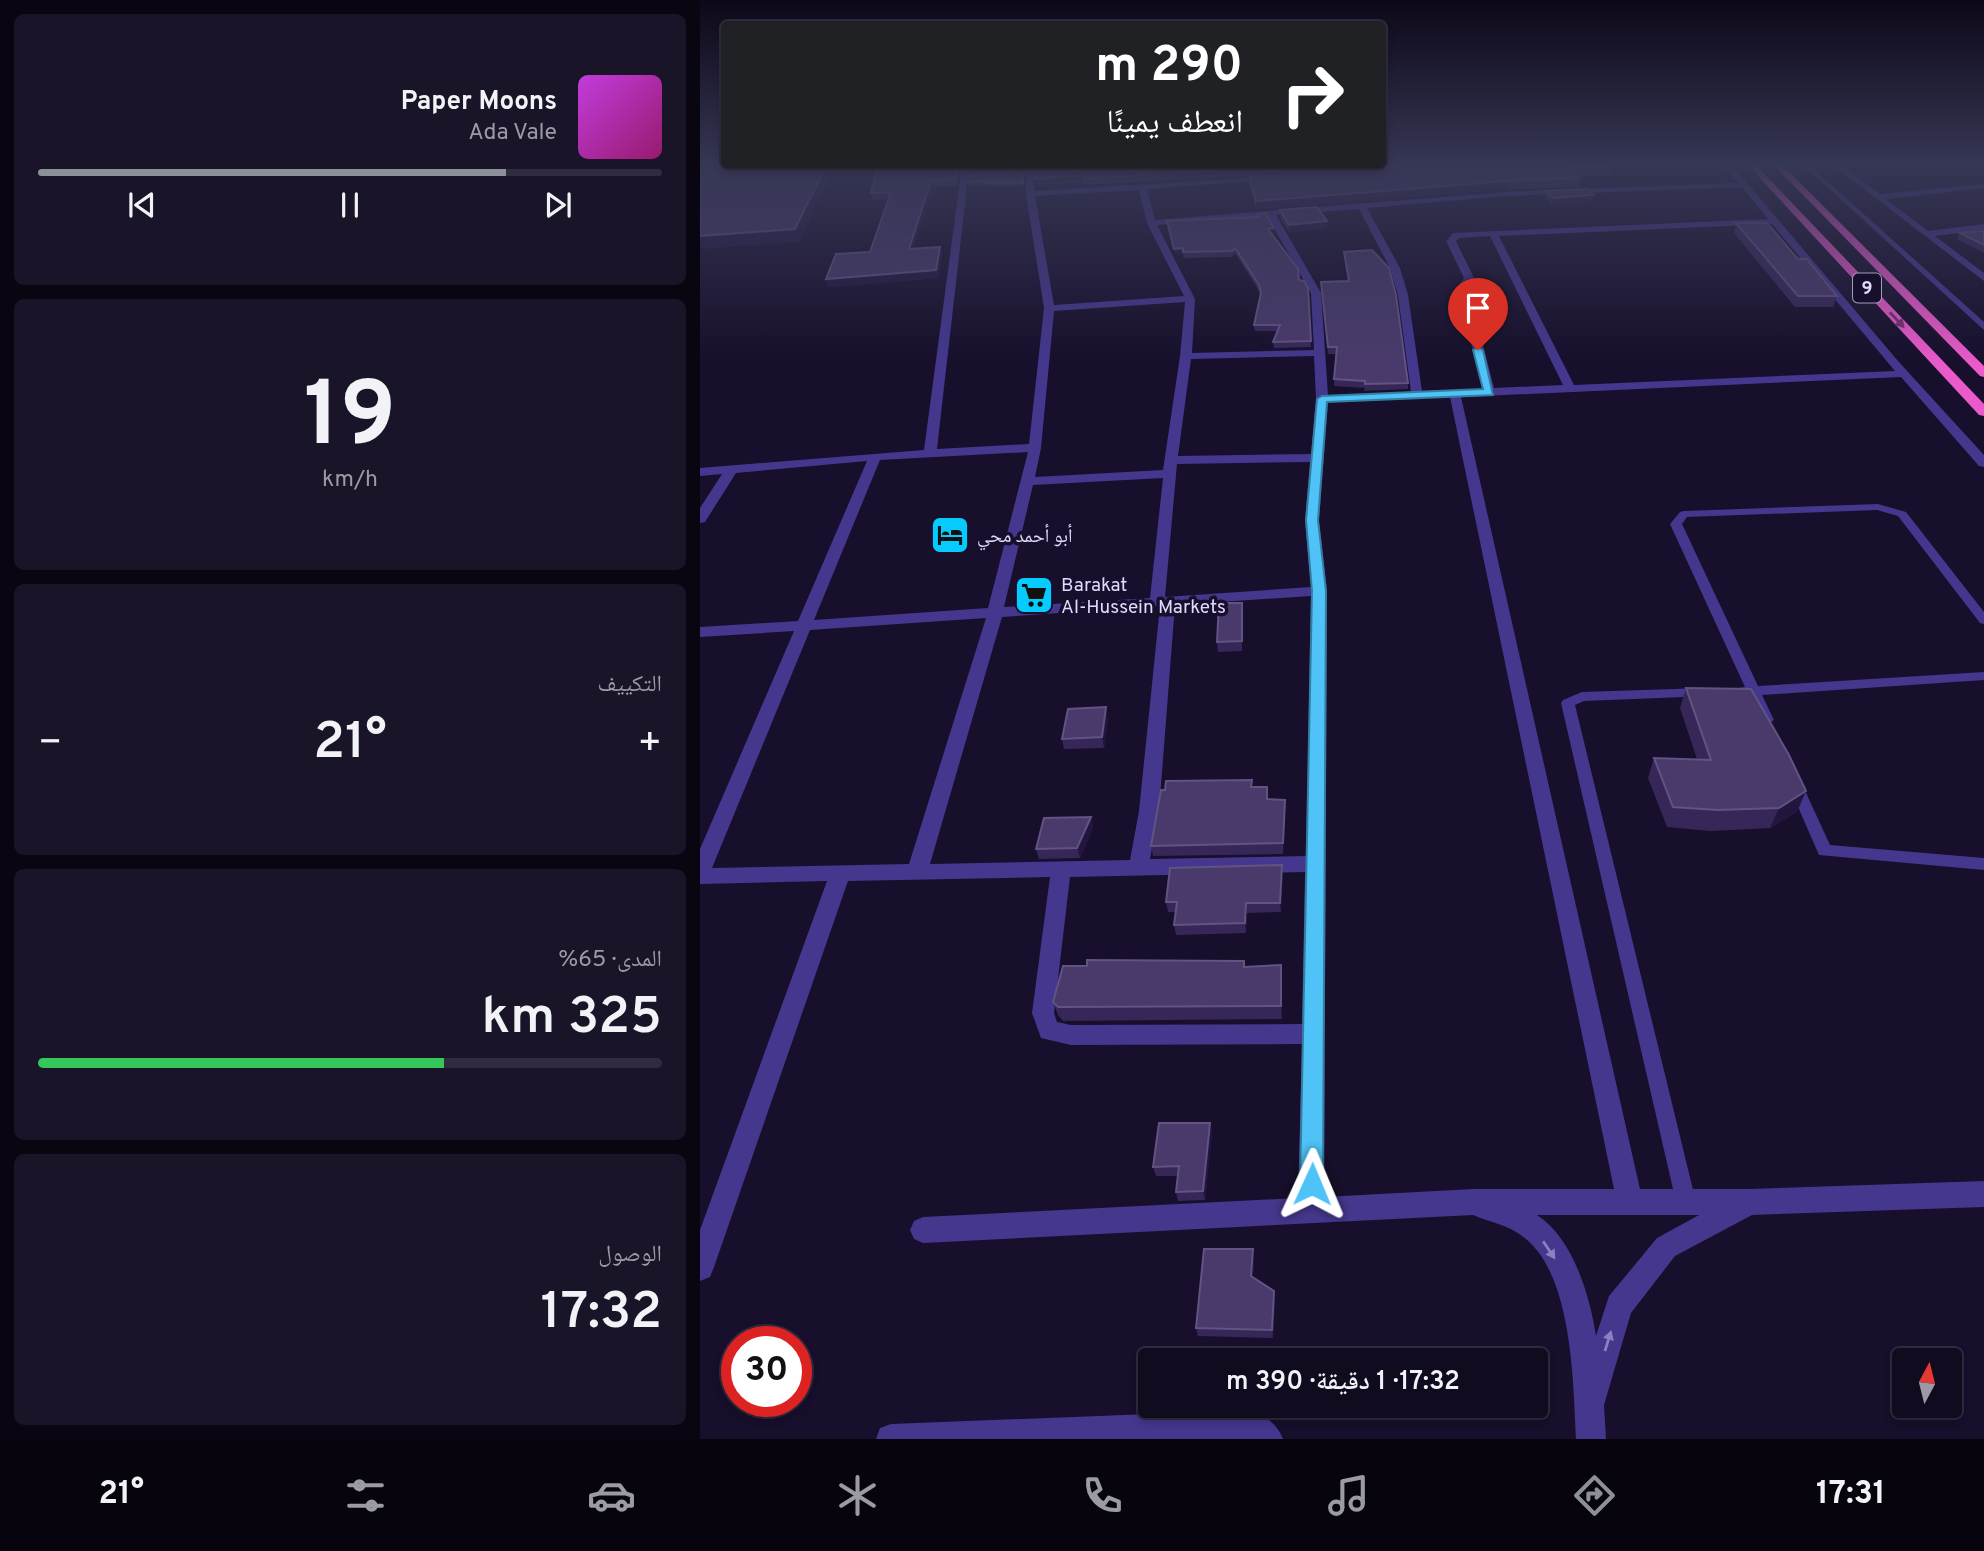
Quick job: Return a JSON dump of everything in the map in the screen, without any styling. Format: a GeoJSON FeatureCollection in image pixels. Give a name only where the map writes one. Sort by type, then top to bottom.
{"type":"FeatureCollection","features":[{"type":"Feature","properties":{"kind":"highway","name":"9"},"geometry":{"type":"LineString","coordinates":[[1813,230],[1984,412]]}},
{"type":"Feature","properties":{"kind":"highway","name":"9"},"geometry":{"type":"LineString","coordinates":[[1843,230],[1984,373]]}},
{"type":"Feature","properties":{"kind":"street"},"geometry":{"type":"LineString","coordinates":[[930,453],[957,230]]}},
{"type":"Feature","properties":{"kind":"street"},"geometry":{"type":"LineString","coordinates":[[917,872],[995,613],[1035,448],[1049,308],[1036,230]]}},
{"type":"Feature","properties":{"kind":"street"},"geometry":{"type":"LineString","coordinates":[[1139,868],[1149,811],[1170,467],[1186,356],[1190,299],[1155,230]]}},
{"type":"Feature","properties":{"kind":"street"},"geometry":{"type":"LineString","coordinates":[[1280,230],[1316,293],[1322,399],[1312,520],[1319,591],[1311,1208]]}},
{"type":"Feature","properties":{"kind":"street"},"geometry":{"type":"LineString","coordinates":[[1375,230],[1395,268],[1403,295],[1417,395]]}},
{"type":"Feature","properties":{"kind":"street"},"geometry":{"type":"LineString","coordinates":[[1489,392],[1466,309],[1463,287],[1469,278],[1451,241],[1456,235],[1559,230]]}},
{"type":"Feature","properties":{"kind":"street"},"geometry":{"type":"LineString","coordinates":[[1780,230],[1902,373],[1984,463]]}},
{"type":"Feature","properties":{"kind":"street"},"geometry":{"type":"LineString","coordinates":[[1921,230],[1981,274]]}},
{"type":"Feature","properties":{"kind":"street"},"geometry":{"type":"LineString","coordinates":[[1926,234],[1958,230]]}},
{"type":"Feature","properties":{"kind":"street"},"geometry":{"type":"LineString","coordinates":[[1493,233],[1570,388]]}},
{"type":"Feature","properties":{"kind":"street"},"geometry":{"type":"LineString","coordinates":[[1049,308],[1190,299]]}},
{"type":"Feature","properties":{"kind":"street"},"geometry":{"type":"LineString","coordinates":[[1186,356],[1320,353]]}},
{"type":"Feature","properties":{"kind":"street"},"geometry":{"type":"LineString","coordinates":[[1322,399],[1902,373]]}},
{"type":"Feature","properties":{"kind":"street"},"geometry":{"type":"LineString","coordinates":[[1455,394],[1630,1202]]}},
{"type":"Feature","properties":{"kind":"street"},"geometry":{"type":"LineString","coordinates":[[700,472],[875,456],[1035,448]]}},
{"type":"Feature","properties":{"kind":"street"},"geometry":{"type":"LineString","coordinates":[[875,456],[700,874],[840,874],[1317,864]]}},
{"type":"Feature","properties":{"kind":"street"},"geometry":{"type":"LineString","coordinates":[[1026,481],[1170,467],[1317,457]]}},
{"type":"Feature","properties":{"kind":"street"},"geometry":{"type":"LineString","coordinates":[[700,519],[732,470]]}},
{"type":"Feature","properties":{"kind":"street"},"geometry":{"type":"LineString","coordinates":[[700,632],[1319,591]]}},
{"type":"Feature","properties":{"kind":"street"},"geometry":{"type":"LineString","coordinates":[[1061,870],[1043,1013],[1049,1031],[1070,1035],[1314,1034]]}},
{"type":"Feature","properties":{"kind":"street"},"geometry":{"type":"LineString","coordinates":[[700,1267],[840,874]]}},
{"type":"Feature","properties":{"kind":"street"},"geometry":{"type":"LineString","coordinates":[[923,1230],[1311,1208],[1474,1202],[1750,1202],[1984,1194]]}},
{"type":"Feature","properties":{"kind":"street"},"geometry":{"type":"LineString","coordinates":[[1474,1202],[1534,1228],[1565,1273],[1580,1327],[1591,1439]]}},
{"type":"Feature","properties":{"kind":"street"},"geometry":{"type":"LineString","coordinates":[[1589,1406],[1619,1306],[1667,1247],[1750,1202]]}},
{"type":"Feature","properties":{"kind":"street"},"geometry":{"type":"LineString","coordinates":[[891,1439],[1251,1425],[1268,1439]]}},
{"type":"Feature","properties":{"kind":"lane"},"geometry":{"type":"LineString","coordinates":[[1878,230],[1984,327]]}},
{"type":"Feature","properties":{"kind":"lane"},"geometry":{"type":"LineString","coordinates":[[1771,729],[1675,524],[1684,514],[1878,507],[1890,509],[1902,514],[1984,620]]}},
{"type":"Feature","properties":{"kind":"lane"},"geometry":{"type":"LineString","coordinates":[[1686,1202],[1568,704],[1582,696],[1754,692],[1984,676]]}},
{"type":"Feature","properties":{"kind":"lane"},"geometry":{"type":"LineString","coordinates":[[1787,765],[1825,851],[1984,864]]}},
{"type":"Feature","properties":{"kind":"building"},"geometry":{"type":"Polygon","coordinates":[[[700,230],[779,230],[700,236],[700,230]]]}},
{"type":"Feature","properties":{"kind":"building"},"geometry":{"type":"Polygon","coordinates":[[[878,230],[915,230],[909,249],[940,247],[936,270],[826,279],[836,254],[870,252],[878,230]]]}},
{"type":"Feature","properties":{"kind":"building"},"geometry":{"type":"Polygon","coordinates":[[[1169,230],[1269,230],[1298,269],[1299,280],[1304,281],[1308,288],[1311,341],[1273,342],[1280,325],[1254,325],[1261,293],[1259,285],[1235,248],[1232,251],[1183,252],[1183,248],[1174,249],[1169,230]]]}},
{"type":"Feature","properties":{"kind":"building"},"geometry":{"type":"Polygon","coordinates":[[[1742,230],[1773,230],[1798,259],[1807,259],[1837,296],[1798,296],[1742,230]]]}},
{"type":"Feature","properties":{"kind":"building"},"geometry":{"type":"Polygon","coordinates":[[[1984,231],[1984,245],[1960,233],[1984,231]]]}},
{"type":"Feature","properties":{"kind":"building"},"geometry":{"type":"Polygon","coordinates":[[[1372,250],[1389,268],[1396,295],[1408,383],[1365,384],[1365,381],[1334,379],[1337,347],[1328,347],[1321,282],[1349,281],[1344,252],[1372,250]]]}},
{"type":"Feature","properties":{"kind":"building"},"geometry":{"type":"Polygon","coordinates":[[[1219,603],[1242,603],[1242,641],[1217,642],[1219,603]]]}},
{"type":"Feature","properties":{"kind":"building"},"geometry":{"type":"Polygon","coordinates":[[[1686,688],[1751,689],[1789,755],[1806,791],[1779,808],[1717,810],[1673,807],[1654,758],[1711,760],[1686,688]]]}},
{"type":"Feature","properties":{"kind":"building"},"geometry":{"type":"Polygon","coordinates":[[[1106,707],[1102,737],[1062,739],[1068,709],[1106,707]]]}},
{"type":"Feature","properties":{"kind":"building"},"geometry":{"type":"Polygon","coordinates":[[[1252,780],[1251,787],[1267,787],[1267,799],[1285,800],[1283,843],[1151,846],[1161,790],[1165,790],[1166,781],[1252,780]]]}},
{"type":"Feature","properties":{"kind":"building"},"geometry":{"type":"Polygon","coordinates":[[[1091,817],[1077,848],[1036,849],[1044,818],[1091,817]]]}},
{"type":"Feature","properties":{"kind":"building"},"geometry":{"type":"Polygon","coordinates":[[[1282,865],[1280,903],[1246,903],[1245,923],[1174,925],[1177,902],[1166,902],[1170,868],[1282,865]]]}},
{"type":"Feature","properties":{"kind":"building"},"geometry":{"type":"Polygon","coordinates":[[[1087,960],[1244,961],[1244,967],[1281,965],[1281,1006],[1058,1007],[1053,1002],[1063,966],[1087,966],[1087,960]]]}},
{"type":"Feature","properties":{"kind":"building"},"geometry":{"type":"Polygon","coordinates":[[[1159,1123],[1210,1123],[1203,1191],[1176,1192],[1179,1166],[1153,1167],[1159,1123]]]}},
{"type":"Feature","properties":{"kind":"building"},"geometry":{"type":"Polygon","coordinates":[[[1204,1249],[1253,1249],[1251,1276],[1274,1291],[1272,1330],[1196,1328],[1204,1249]]]}},
{"type":"Feature","properties":{"kind":"place","name":"أبو أحمد محي"},"geometry":{"type":"Point","coordinates":[950,535]}},
{"type":"Feature","properties":{"kind":"place","name":"Barakat Al-Hussein Markets"},"geometry":{"type":"Point","coordinates":[1034,595]}},
{"type":"Feature","properties":{"kind":"route"},"geometry":{"type":"LineString","coordinates":[[1312,1184],[1319,591],[1312,520],[1322,399],[1489,392],[1478,350]]}}]}
